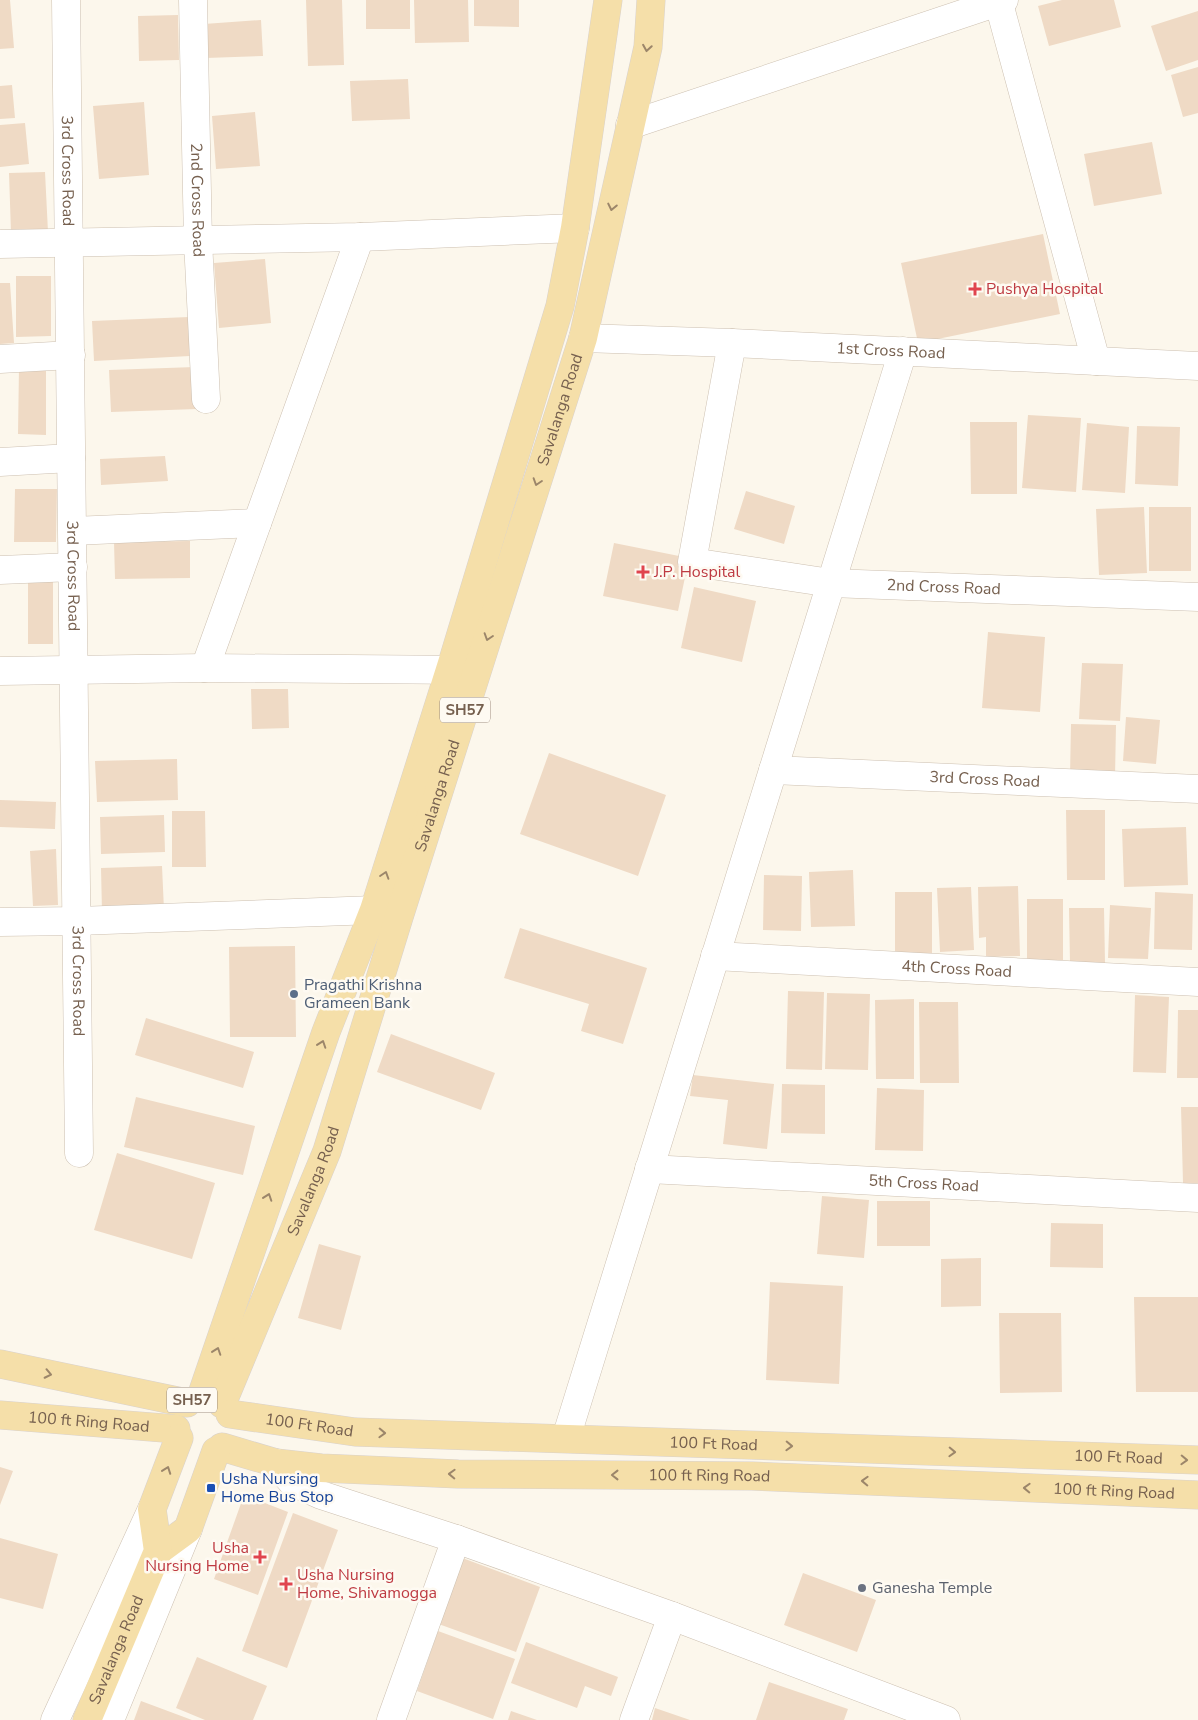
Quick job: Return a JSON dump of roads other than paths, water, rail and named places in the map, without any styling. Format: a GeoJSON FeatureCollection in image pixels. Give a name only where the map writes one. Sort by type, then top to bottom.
{"type":"FeatureCollection","features":[{"type":"Feature","properties":{"kind":"main road","name":"Savalanga Road"},"geometry":{"type":"LineString","coordinates":[[210,1405],[327,1151],[464,670],[560,306],[575,228],[608,0]]}},
{"type":"Feature","properties":{"kind":"main road","name":"Savalanga Road"},"geometry":{"type":"LineString","coordinates":[[210,1405],[288,1137],[464,670],[583,338],[648,47],[651,0]]}},
{"type":"Feature","properties":{"kind":"main road"},"geometry":{"type":"LineString","coordinates":[[288,1137],[327,1151]]}},
{"type":"Feature","properties":{"kind":"main road","name":"100 Ft Road"},"geometry":{"type":"LineString","coordinates":[[0,1364],[355,1432],[1198,1460]]}},
{"type":"Feature","properties":{"kind":"main road","name":"SH57"},"geometry":{"type":"LineString","coordinates":[[152,1563],[152,1509],[177,1433],[178,1414],[210,1405],[232,1428],[227,1442],[219,1449],[188,1529]]}},
{"type":"Feature","properties":{"kind":"main road","name":"100 ft Ring Road"},"geometry":{"type":"LineString","coordinates":[[0,1415],[177,1433]]}},
{"type":"Feature","properties":{"kind":"main road"},"geometry":{"type":"LineString","coordinates":[[177,1433],[191,1451],[199,1453],[219,1449]]}},
{"type":"Feature","properties":{"kind":"main road","name":"100 ft Ring Road"},"geometry":{"type":"LineString","coordinates":[[219,1449],[276,1463],[321,1468],[458,1474],[752,1476],[1198,1495]]}},
{"type":"Feature","properties":{"kind":"main road"},"geometry":{"type":"LineString","coordinates":[[152,1563],[188,1529]]}},
{"type":"Feature","properties":{"kind":"main road","name":"Savalanga Road"},"geometry":{"type":"LineString","coordinates":[[87,1720],[152,1563]]}},
{"type":"Feature","properties":{"kind":"street","name":"3rd Cross Road"},"geometry":{"type":"LineString","coordinates":[[66,0],[67,243],[71,355],[71,458],[76,670],[79,1153]]}},
{"type":"Feature","properties":{"kind":"street","name":"2nd Cross Road"},"geometry":{"type":"LineString","coordinates":[[193,0],[198,241],[206,399]]}},
{"type":"Feature","properties":{"kind":"street"},"geometry":{"type":"LineString","coordinates":[[630,124],[1000,1],[1096,361]]}},
{"type":"Feature","properties":{"kind":"street"},"geometry":{"type":"LineString","coordinates":[[0,244],[360,237],[575,228]]}},
{"type":"Feature","properties":{"kind":"street"},"geometry":{"type":"LineString","coordinates":[[205,668],[360,237]]}},
{"type":"Feature","properties":{"kind":"street","name":"1st Cross Road"},"geometry":{"type":"LineString","coordinates":[[583,338],[732,343],[1198,366]]}},
{"type":"Feature","properties":{"kind":"street","name":"2nd Cross Road"},"geometry":{"type":"LineString","coordinates":[[732,343],[692,562],[831,583],[1198,597]]}},
{"type":"Feature","properties":{"kind":"street"},"geometry":{"type":"LineString","coordinates":[[566,1438],[903,351]]}},
{"type":"Feature","properties":{"kind":"street"},"geometry":{"type":"LineString","coordinates":[[0,359],[71,355]]}},
{"type":"Feature","properties":{"kind":"street"},"geometry":{"type":"LineString","coordinates":[[0,462],[71,458]]}},
{"type":"Feature","properties":{"kind":"street"},"geometry":{"type":"LineString","coordinates":[[73,531],[257,524]]}},
{"type":"Feature","properties":{"kind":"street"},"geometry":{"type":"LineString","coordinates":[[0,570],[74,567]]}},
{"type":"Feature","properties":{"kind":"street"},"geometry":{"type":"LineString","coordinates":[[0,671],[205,668],[464,670]]}},
{"type":"Feature","properties":{"kind":"street","name":"3rd Cross Road"},"geometry":{"type":"LineString","coordinates":[[773,770],[1198,789]]}},
{"type":"Feature","properties":{"kind":"street"},"geometry":{"type":"LineString","coordinates":[[0,922],[78,921],[374,910]]}},
{"type":"Feature","properties":{"kind":"street","name":"4th Cross Road"},"geometry":{"type":"LineString","coordinates":[[715,956],[1198,982]]}},
{"type":"Feature","properties":{"kind":"street","name":"5th Cross Road"},"geometry":{"type":"LineString","coordinates":[[649,1169],[1198,1198]]}},
{"type":"Feature","properties":{"kind":"street"},"geometry":{"type":"LineString","coordinates":[[276,1463],[292,1482],[321,1495],[672,1616],[887,1709],[946,1720]]}},
{"type":"Feature","properties":{"kind":"street"},"geometry":{"type":"LineString","coordinates":[[55,1720],[152,1509]]}},
{"type":"Feature","properties":{"kind":"street"},"geometry":{"type":"LineString","coordinates":[[110,1720],[188,1529]]}},
{"type":"Feature","properties":{"kind":"street"},"geometry":{"type":"LineString","coordinates":[[391,1720],[456,1540]]}},
{"type":"Feature","properties":{"kind":"street"},"geometry":{"type":"LineString","coordinates":[[634,1720],[672,1616]]}},
{"type":"Feature","properties":{"kind":"place","name":"Pushya Hospital"},"geometry":{"type":"Point","coordinates":[975,289]}},
{"type":"Feature","properties":{"kind":"place","name":"J.P. Hospital"},"geometry":{"type":"Point","coordinates":[643,572]}},
{"type":"Feature","properties":{"kind":"place","name":"Pragathi Krishna Grameen Bank"},"geometry":{"type":"Point","coordinates":[294,994]}},
{"type":"Feature","properties":{"kind":"place","name":"Usha Nursing Home Bus Stop"},"geometry":{"type":"Point","coordinates":[211,1488]}},
{"type":"Feature","properties":{"kind":"place","name":"Usha Nursing Home"},"geometry":{"type":"Point","coordinates":[260,1557]}},
{"type":"Feature","properties":{"kind":"place","name":"Usha Nursing Home, Shivamogga"},"geometry":{"type":"Point","coordinates":[286,1584]}},
{"type":"Feature","properties":{"kind":"place","name":"Ganesha Temple"},"geometry":{"type":"Point","coordinates":[862,1588]}}]}
